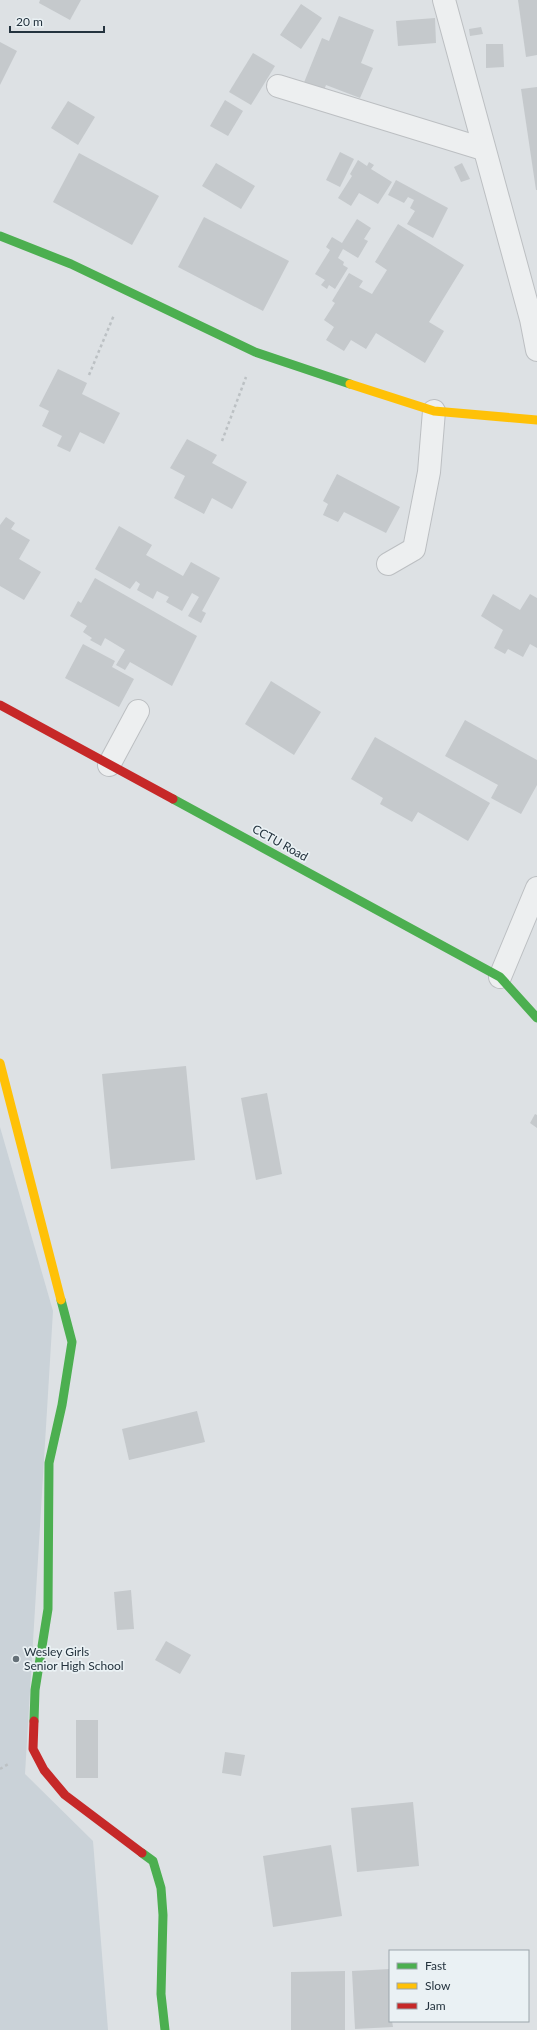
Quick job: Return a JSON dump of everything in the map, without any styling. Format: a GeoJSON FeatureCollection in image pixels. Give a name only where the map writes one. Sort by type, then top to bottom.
{"type":"FeatureCollection","features":[{"type":"Feature","properties":{"kind":"street"},"geometry":{"type":"LineString","coordinates":[[444,0],[453,29],[483,149],[531,320],[537,350]]}},
{"type":"Feature","properties":{"kind":"street"},"geometry":{"type":"LineString","coordinates":[[278,86],[483,149]]}},
{"type":"Feature","properties":{"kind":"street"},"geometry":{"type":"LineString","coordinates":[[0,236],[71,264],[124,291],[256,352],[434,411],[537,420]]}},
{"type":"Feature","properties":{"kind":"street"},"geometry":{"type":"LineString","coordinates":[[388,564],[414,548],[429,472],[434,411]]}},
{"type":"Feature","properties":{"kind":"street","name":"CCTU Road"},"geometry":{"type":"LineString","coordinates":[[0,705],[500,977],[537,1018]]}},
{"type":"Feature","properties":{"kind":"street"},"geometry":{"type":"LineString","coordinates":[[109,765],[138,711]]}},
{"type":"Feature","properties":{"kind":"street"},"geometry":{"type":"LineString","coordinates":[[500,977],[537,888]]}},
{"type":"Feature","properties":{"kind":"street"},"geometry":{"type":"LineString","coordinates":[[0,1063],[72,1342],[62,1405],[49,1463],[48,1609],[35,1690],[33,1749],[44,1770],[65,1795],[153,1861],[160,1875],[163,1893],[162,1968],[165,2030]]}},
{"type":"Feature","properties":{"kind":"path"},"geometry":{"type":"LineString","coordinates":[[89,375],[124,291]]}},
{"type":"Feature","properties":{"kind":"path"},"geometry":{"type":"LineString","coordinates":[[222,441],[256,352]]}},
{"type":"Feature","properties":{"kind":"shaded area","name":"Wesley Girls Senior High School"},"geometry":{"type":"Polygon","coordinates":[[[0,1127],[53,1311],[25,1774],[93,1841],[108,2030],[0,2030],[0,1127]]]}},
{"type":"Feature","properties":{"kind":"building"},"geometry":{"type":"Polygon","coordinates":[[[40,0],[81,0],[70,20],[39,3],[40,0]]]}},
{"type":"Feature","properties":{"kind":"building"},"geometry":{"type":"Polygon","coordinates":[[[518,0],[537,0],[537,55],[526,57],[518,0]]]}},
{"type":"Feature","properties":{"kind":"building"},"geometry":{"type":"Polygon","coordinates":[[[301,4],[322,18],[301,49],[280,35],[301,4]]]}},
{"type":"Feature","properties":{"kind":"building"},"geometry":{"type":"Polygon","coordinates":[[[339,16],[374,30],[361,63],[373,68],[360,98],[326,85],[323,93],[303,85],[322,38],[329,41],[339,16]]]}},
{"type":"Feature","properties":{"kind":"building"},"geometry":{"type":"Polygon","coordinates":[[[435,18],[436,43],[398,46],[396,21],[435,18]]]}},
{"type":"Feature","properties":{"kind":"building"},"geometry":{"type":"Polygon","coordinates":[[[481,27],[483,34],[470,36],[469,29],[481,27]]]}},
{"type":"Feature","properties":{"kind":"building"},"geometry":{"type":"Polygon","coordinates":[[[0,42],[17,51],[0,85],[0,42]]]}},
{"type":"Feature","properties":{"kind":"building"},"geometry":{"type":"Polygon","coordinates":[[[486,44],[503,44],[504,67],[486,68],[486,44]]]}},
{"type":"Feature","properties":{"kind":"building"},"geometry":{"type":"Polygon","coordinates":[[[253,53],[275,66],[251,105],[229,92],[253,53]]]}},
{"type":"Feature","properties":{"kind":"building"},"geometry":{"type":"Polygon","coordinates":[[[537,87],[537,190],[536,190],[521,89],[537,87]]]}},
{"type":"Feature","properties":{"kind":"building"},"geometry":{"type":"Polygon","coordinates":[[[225,100],[243,111],[228,136],[210,126],[225,100]]]}},
{"type":"Feature","properties":{"kind":"building"},"geometry":{"type":"Polygon","coordinates":[[[68,101],[95,117],[78,145],[51,128],[68,101]]]}},
{"type":"Feature","properties":{"kind":"building"},"geometry":{"type":"Polygon","coordinates":[[[340,152],[354,159],[340,187],[326,180],[340,152]]]}},
{"type":"Feature","properties":{"kind":"building"},"geometry":{"type":"Polygon","coordinates":[[[79,153],[159,196],[132,245],[53,202],[79,153]]]}},
{"type":"Feature","properties":{"kind":"building"},"geometry":{"type":"Polygon","coordinates":[[[358,160],[367,166],[369,162],[374,165],[371,169],[392,182],[378,204],[359,193],[351,206],[338,198],[352,176],[350,174],[358,160]]]}},
{"type":"Feature","properties":{"kind":"building"},"geometry":{"type":"Polygon","coordinates":[[[216,163],[255,186],[241,209],[202,186],[216,163]]]}},
{"type":"Feature","properties":{"kind":"building"},"geometry":{"type":"Polygon","coordinates":[[[462,163],[470,179],[461,182],[454,167],[462,163]]]}},
{"type":"Feature","properties":{"kind":"building"},"geometry":{"type":"Polygon","coordinates":[[[396,180],[448,208],[433,238],[407,224],[415,211],[410,208],[414,200],[408,197],[404,203],[388,195],[396,180]]]}},
{"type":"Feature","properties":{"kind":"building"},"geometry":{"type":"Polygon","coordinates":[[[204,217],[289,261],[263,311],[178,267],[204,217]]]}},
{"type":"Feature","properties":{"kind":"building"},"geometry":{"type":"Polygon","coordinates":[[[357,219],[371,228],[364,239],[368,241],[358,258],[343,249],[338,258],[344,262],[343,265],[348,268],[335,289],[329,285],[327,289],[321,285],[325,280],[315,274],[330,250],[326,247],[332,237],[342,243],[357,219]]]}},
{"type":"Feature","properties":{"kind":"building"},"geometry":{"type":"Polygon","coordinates":[[[398,224],[464,265],[429,322],[444,331],[425,363],[376,333],[366,349],[351,340],[344,351],[326,340],[334,327],[324,320],[335,303],[332,301],[349,273],[363,281],[359,287],[372,294],[387,270],[375,262],[398,224]]]}},
{"type":"Feature","properties":{"kind":"building"},"geometry":{"type":"Polygon","coordinates":[[[58,369],[87,383],[82,394],[120,413],[104,444],[80,432],[70,452],[57,446],[62,436],[42,426],[49,411],[39,406],[58,369]]]}},
{"type":"Feature","properties":{"kind":"building"},"geometry":{"type":"Polygon","coordinates":[[[187,439],[217,455],[212,463],[247,482],[232,509],[212,498],[204,514],[174,498],[185,476],[170,468],[187,439]]]}},
{"type":"Feature","properties":{"kind":"building"},"geometry":{"type":"Polygon","coordinates":[[[337,474],[400,507],[386,533],[344,512],[338,522],[323,515],[328,504],[323,501],[337,474]]]}},
{"type":"Feature","properties":{"kind":"building"},"geometry":{"type":"Polygon","coordinates":[[[6,517],[15,523],[11,529],[30,540],[19,559],[41,572],[24,600],[0,586],[0,525],[6,517]]]}},
{"type":"Feature","properties":{"kind":"building"},"geometry":{"type":"Polygon","coordinates":[[[119,526],[152,545],[146,555],[183,576],[191,562],[220,578],[202,611],[206,613],[201,623],[188,616],[199,597],[192,593],[182,611],[166,602],[169,597],[157,591],[153,599],[137,590],[140,584],[136,581],[130,589],[95,569],[119,526]]]}},
{"type":"Feature","properties":{"kind":"building"},"geometry":{"type":"Polygon","coordinates":[[[95,578],[197,636],[172,686],[130,662],[125,670],[116,665],[125,650],[105,638],[101,646],[90,640],[92,638],[83,632],[87,626],[70,616],[78,601],[81,603],[95,578]]]}},
{"type":"Feature","properties":{"kind":"building"},"geometry":{"type":"Polygon","coordinates":[[[493,594],[520,610],[530,594],[537,598],[537,648],[530,644],[523,657],[508,649],[505,654],[494,648],[503,630],[481,616],[493,594]]]}},
{"type":"Feature","properties":{"kind":"building"},"geometry":{"type":"Polygon","coordinates":[[[83,644],[115,661],[112,667],[134,679],[119,707],[65,678],[83,644]]]}},
{"type":"Feature","properties":{"kind":"building"},"geometry":{"type":"Polygon","coordinates":[[[271,681],[321,712],[294,755],[245,724],[271,681]]]}},
{"type":"Feature","properties":{"kind":"building"},"geometry":{"type":"Polygon","coordinates":[[[465,720],[537,760],[537,785],[521,814],[491,798],[498,785],[445,756],[465,720]]]}},
{"type":"Feature","properties":{"kind":"building"},"geometry":{"type":"Polygon","coordinates":[[[375,737],[490,803],[468,841],[418,812],[412,822],[380,804],[383,798],[351,779],[375,737]]]}},
{"type":"Feature","properties":{"kind":"building"},"geometry":{"type":"Polygon","coordinates":[[[186,1066],[195,1160],[111,1169],[102,1074],[186,1066]]]}},
{"type":"Feature","properties":{"kind":"building"},"geometry":{"type":"Polygon","coordinates":[[[267,1093],[282,1174],[256,1180],[241,1098],[267,1093]]]}},
{"type":"Feature","properties":{"kind":"building"},"geometry":{"type":"Polygon","coordinates":[[[535,1114],[537,1115],[537,1128],[530,1123],[535,1114]]]}},
{"type":"Feature","properties":{"kind":"building"},"geometry":{"type":"Polygon","coordinates":[[[197,1411],[205,1442],[129,1460],[122,1429],[197,1411]]]}},
{"type":"Feature","properties":{"kind":"building"},"geometry":{"type":"Polygon","coordinates":[[[131,1590],[134,1629],[117,1630],[114,1592],[131,1590]]]}},
{"type":"Feature","properties":{"kind":"building"},"geometry":{"type":"Polygon","coordinates":[[[166,1641],[191,1655],[180,1674],[155,1660],[166,1641]]]}},
{"type":"Feature","properties":{"kind":"building"},"geometry":{"type":"Polygon","coordinates":[[[76,1720],[98,1720],[98,1778],[76,1778],[76,1720]]]}},
{"type":"Feature","properties":{"kind":"building"},"geometry":{"type":"Polygon","coordinates":[[[225,1752],[245,1755],[241,1776],[222,1773],[225,1752]]]}},
{"type":"Feature","properties":{"kind":"building"},"geometry":{"type":"Polygon","coordinates":[[[413,1802],[419,1866],[357,1872],[351,1808],[413,1802]]]}},
{"type":"Feature","properties":{"kind":"building"},"geometry":{"type":"Polygon","coordinates":[[[331,1845],[342,1916],[273,1927],[263,1856],[331,1845]]]}},
{"type":"Feature","properties":{"kind":"building"},"geometry":{"type":"Polygon","coordinates":[[[389,1969],[389,2022],[392,2022],[393,2027],[355,2029],[352,1971],[389,1969]]]}},
{"type":"Feature","properties":{"kind":"building"},"geometry":{"type":"Polygon","coordinates":[[[345,1971],[345,2030],[291,2030],[291,1972],[345,1971]]]}},
{"type":"Feature","properties":{"kind":"traffic: fast"},"geometry":{"type":"LineString","coordinates":[[0,236],[71,264],[255,352],[350,384]]}},
{"type":"Feature","properties":{"kind":"traffic: fast"},"geometry":{"type":"LineString","coordinates":[[173,799],[500,977],[537,1018]]}},
{"type":"Feature","properties":{"kind":"traffic: fast"},"geometry":{"type":"LineString","coordinates":[[34,1721],[35,1690],[48,1609],[49,1463],[62,1405],[72,1342],[61,1300]]}},
{"type":"Feature","properties":{"kind":"traffic: fast"},"geometry":{"type":"LineString","coordinates":[[142,1853],[153,1861],[161,1888],[163,1915],[161,1994],[165,2030]]}},
{"type":"Feature","properties":{"kind":"traffic: slow"},"geometry":{"type":"LineString","coordinates":[[350,384],[434,411],[537,420]]}},
{"type":"Feature","properties":{"kind":"traffic: slow"},"geometry":{"type":"LineString","coordinates":[[0,1063],[61,1300]]}},
{"type":"Feature","properties":{"kind":"traffic: jam"},"geometry":{"type":"LineString","coordinates":[[0,705],[173,799]]}},
{"type":"Feature","properties":{"kind":"traffic: jam"},"geometry":{"type":"LineString","coordinates":[[34,1721],[33,1749],[44,1770],[65,1795],[142,1853]]}},
{"type":"Feature","properties":{"kind":"place","name":"Wesley Girls Senior High School"},"geometry":{"type":"Point","coordinates":[16,1659]}}]}
